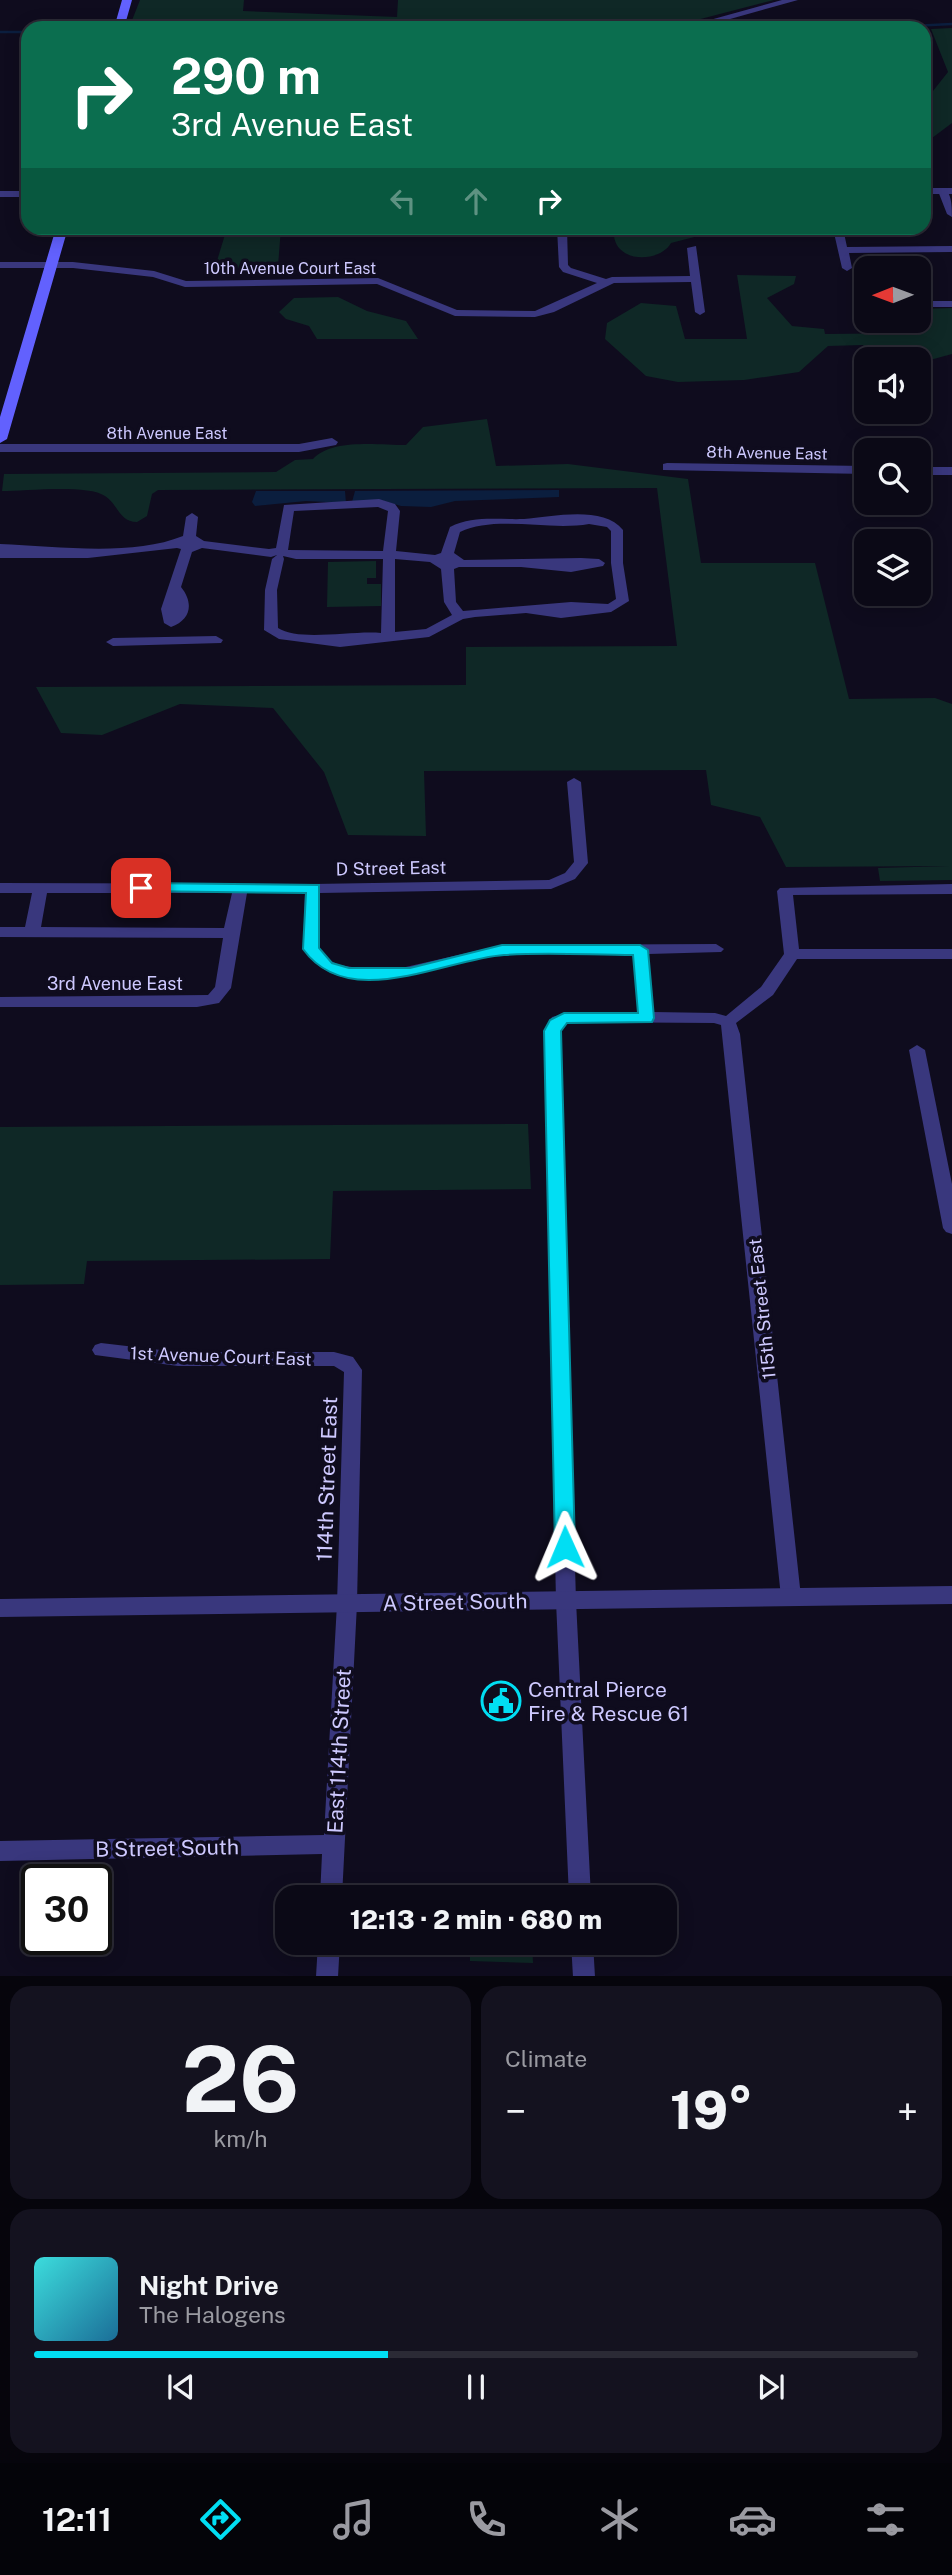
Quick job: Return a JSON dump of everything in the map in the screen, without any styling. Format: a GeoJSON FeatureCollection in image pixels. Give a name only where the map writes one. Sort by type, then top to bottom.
{"type":"FeatureCollection","features":[{"type":"Feature","properties":{"kind":"main road"},"geometry":{"type":"LineString","coordinates":[[121,21],[127,0]]}},
{"type":"Feature","properties":{"kind":"main road"},"geometry":{"type":"LineString","coordinates":[[0,439],[60,235]]}},
{"type":"Feature","properties":{"kind":"street"},"geometry":{"type":"LineString","coordinates":[[713,21],[793,0]]}},
{"type":"Feature","properties":{"kind":"street"},"geometry":{"type":"LineString","coordinates":[[948,191],[952,214]]}},
{"type":"Feature","properties":{"kind":"street"},"geometry":{"type":"LineString","coordinates":[[0,194],[21,194]]}},
{"type":"Feature","properties":{"kind":"street"},"geometry":{"type":"LineString","coordinates":[[562,235],[563,265],[567,270],[604,282]]}},
{"type":"Feature","properties":{"kind":"street"},"geometry":{"type":"LineString","coordinates":[[839,235],[846,268]]}},
{"type":"Feature","properties":{"kind":"street"},"geometry":{"type":"LineString","coordinates":[[692,248],[701,312]]}},
{"type":"Feature","properties":{"kind":"street"},"geometry":{"type":"LineString","coordinates":[[843,250],[952,249]]}},
{"type":"Feature","properties":{"kind":"street","name":"10th Avenue Court East"},"geometry":{"type":"LineString","coordinates":[[0,265],[50,265],[154,274],[177,284],[378,281],[455,313],[468,315],[543,312],[604,282],[618,279],[696,279]]}},
{"type":"Feature","properties":{"kind":"street"},"geometry":{"type":"LineString","coordinates":[[931,304],[952,304]]}},
{"type":"Feature","properties":{"kind":"street","name":"8th Avenue East"},"geometry":{"type":"LineString","coordinates":[[0,448],[299,448],[332,442]]}},
{"type":"Feature","properties":{"kind":"street","name":"8th Avenue East"},"geometry":{"type":"LineString","coordinates":[[667,467],[854,470]]}},
{"type":"Feature","properties":{"kind":"street"},"geometry":{"type":"LineString","coordinates":[[931,471],[952,471]]}},
{"type":"Feature","properties":{"kind":"street"},"geometry":{"type":"LineString","coordinates":[[384,637],[394,511],[391,507],[379,503],[334,507],[302,505],[288,508],[271,590],[271,629],[274,634],[285,639],[340,643],[429,633],[459,616],[487,611],[529,610],[561,614],[616,606],[623,601],[617,563],[617,530],[607,522],[565,517],[526,522],[465,524],[454,530],[447,561],[450,602],[459,616]]}},
{"type":"Feature","properties":{"kind":"street"},"geometry":{"type":"LineString","coordinates":[[169,641],[171,624],[168,609],[189,544],[192,517]]}},
{"type":"Feature","properties":{"kind":"street"},"geometry":{"type":"LineString","coordinates":[[0,554],[25,551],[42,542],[56,551],[140,550],[189,544],[280,554],[390,555],[571,568],[617,563]]}},
{"type":"Feature","properties":{"kind":"street"},"geometry":{"type":"LineString","coordinates":[[0,548],[25,551]]}},
{"type":"Feature","properties":{"kind":"street"},"geometry":{"type":"LineString","coordinates":[[113,642],[216,640]]}},
{"type":"Feature","properties":{"kind":"street","name":"D Street East"},"geometry":{"type":"LineString","coordinates":[[0,888],[39,895],[241,888],[551,884],[570,876],[581,863],[574,782]]}},
{"type":"Feature","properties":{"kind":"street"},"geometry":{"type":"LineString","coordinates":[[0,932],[230,933],[241,888]]}},
{"type":"Feature","properties":{"kind":"street"},"geometry":{"type":"LineString","coordinates":[[313,888],[311,949],[320,961],[335,969],[365,974],[410,973],[502,950],[716,949]]}},
{"type":"Feature","properties":{"kind":"street"},"geometry":{"type":"LineString","coordinates":[[579,1885],[566,1601],[552,1031],[558,1021],[572,1017],[645,1012],[715,1018],[728,1022],[767,991],[792,954],[785,891],[952,889]]}},
{"type":"Feature","properties":{"kind":"street"},"geometry":{"type":"LineString","coordinates":[[32,932],[39,895]]}},
{"type":"Feature","properties":{"kind":"street","name":"3rd Avenue East"},"geometry":{"type":"LineString","coordinates":[[0,1002],[197,1002],[213,999],[224,986],[230,933]]}},
{"type":"Feature","properties":{"kind":"street"},"geometry":{"type":"LineString","coordinates":[[640,950],[645,1012]]}},
{"type":"Feature","properties":{"kind":"street"},"geometry":{"type":"LineString","coordinates":[[792,954],[952,954]]}},
{"type":"Feature","properties":{"kind":"street","name":"115th Street East"},"geometry":{"type":"LineString","coordinates":[[728,1022],[759,1272],[791,1597]]}},
{"type":"Feature","properties":{"kind":"street"},"geometry":{"type":"LineString","coordinates":[[917,1050],[952,1228]]}},
{"type":"Feature","properties":{"kind":"street","name":"1st Avenue Court East"},"geometry":{"type":"LineString","coordinates":[[101,1350],[178,1359],[342,1360]]}},
{"type":"Feature","properties":{"kind":"street","name":"114th Street East"},"geometry":{"type":"LineString","coordinates":[[342,1360],[353,1370],[347,1604]]}},
{"type":"Feature","properties":{"kind":"street","name":"A Street South"},"geometry":{"type":"LineString","coordinates":[[0,1608],[952,1595]]}},
{"type":"Feature","properties":{"kind":"street","name":"East 114th Street"},"geometry":{"type":"LineString","coordinates":[[332,1885],[347,1604]]}},
{"type":"Feature","properties":{"kind":"street","name":"B Street South"},"geometry":{"type":"LineString","coordinates":[[0,1851],[334,1844]]}},
{"type":"Feature","properties":{"kind":"street"},"geometry":{"type":"LineString","coordinates":[[327,1976],[328,1955]]}},
{"type":"Feature","properties":{"kind":"street"},"geometry":{"type":"LineString","coordinates":[[583,1955],[584,1976]]}},
{"type":"Feature","properties":{"kind":"green space"},"geometry":{"type":"Polygon","coordinates":[[[140,0],[244,0],[243,11],[397,17],[398,0],[774,0],[693,21],[132,21],[140,0]]]}},
{"type":"Feature","properties":{"kind":"green space"},"geometry":{"type":"Polygon","coordinates":[[[952,28],[952,123],[931,139],[931,93],[948,72],[931,29],[952,28]]]}},
{"type":"Feature","properties":{"kind":"green space"},"geometry":{"type":"Polygon","coordinates":[[[225,235],[280,235],[278,266],[288,274],[213,274],[225,235]]]}},
{"type":"Feature","properties":{"kind":"green space"},"geometry":{"type":"Polygon","coordinates":[[[614,235],[702,235],[671,243],[661,252],[647,257],[632,256],[620,249],[614,235]]]}},
{"type":"Feature","properties":{"kind":"green space"},"geometry":{"type":"Polygon","coordinates":[[[737,275],[796,276],[794,284],[767,298],[792,326],[824,329],[825,334],[931,333],[931,309],[952,308],[952,354],[931,360],[931,347],[828,346],[799,372],[744,380],[678,382],[646,376],[605,339],[607,323],[641,303],[676,306],[685,339],[747,339],[737,275]]]}},
{"type":"Feature","properties":{"kind":"green space"},"geometry":{"type":"Polygon","coordinates":[[[338,297],[367,311],[406,321],[418,339],[317,339],[309,326],[286,319],[279,312],[294,298],[338,297]]]}},
{"type":"Feature","properties":{"kind":"green space"},"geometry":{"type":"Polygon","coordinates":[[[487,419],[496,466],[568,464],[688,479],[701,563],[815,563],[849,699],[935,698],[952,704],[952,880],[880,881],[878,868],[949,866],[786,867],[760,817],[711,805],[706,770],[424,771],[426,836],[348,835],[324,772],[273,708],[180,704],[102,735],[61,733],[36,687],[466,685],[466,647],[677,646],[657,488],[158,490],[152,494],[147,516],[137,522],[122,516],[109,499],[97,492],[71,489],[2,491],[4,474],[276,472],[295,460],[313,459],[332,448],[356,444],[406,445],[423,427],[487,419]]]}},
{"type":"Feature","properties":{"kind":"green space"},"geometry":{"type":"Polygon","coordinates":[[[376,561],[376,578],[367,578],[367,584],[381,584],[381,606],[327,607],[328,562],[376,561]]]}},
{"type":"Feature","properties":{"kind":"green space"},"geometry":{"type":"Polygon","coordinates":[[[528,1124],[531,1189],[333,1191],[330,1259],[87,1261],[84,1284],[0,1285],[0,1127],[528,1124]]]}},
{"type":"Feature","properties":{"kind":"green space"},"geometry":{"type":"Polygon","coordinates":[[[470,1955],[533,1955],[533,1963],[470,1961],[470,1955]]]}},
{"type":"Feature","properties":{"kind":"water"},"geometry":{"type":"Polygon","coordinates":[[[559,490],[559,497],[455,501],[431,507],[401,506],[381,500],[352,502],[355,491],[559,490]]]}},
{"type":"Feature","properties":{"kind":"water"},"geometry":{"type":"Polygon","coordinates":[[[256,491],[345,491],[346,503],[306,501],[255,506],[252,502],[256,491]]]}},
{"type":"Feature","properties":{"kind":"waterway"},"geometry":{"type":"LineString","coordinates":[[931,25],[952,24]]}},
{"type":"Feature","properties":{"kind":"waterway"},"geometry":{"type":"LineString","coordinates":[[0,32],[21,32]]}},
{"type":"Feature","properties":{"kind":"place","name":"Central Pierce Fire & Rescue 61"},"geometry":{"type":"Point","coordinates":[501,1701]}},
{"type":"Feature","properties":{"kind":"route"},"geometry":{"type":"LineString","coordinates":[[141,888],[313,888],[311,949],[327,966],[348,973],[410,973],[481,953],[502,950],[640,950],[646,1018],[564,1018],[555,1024],[552,1031],[565,1547]]}}]}
